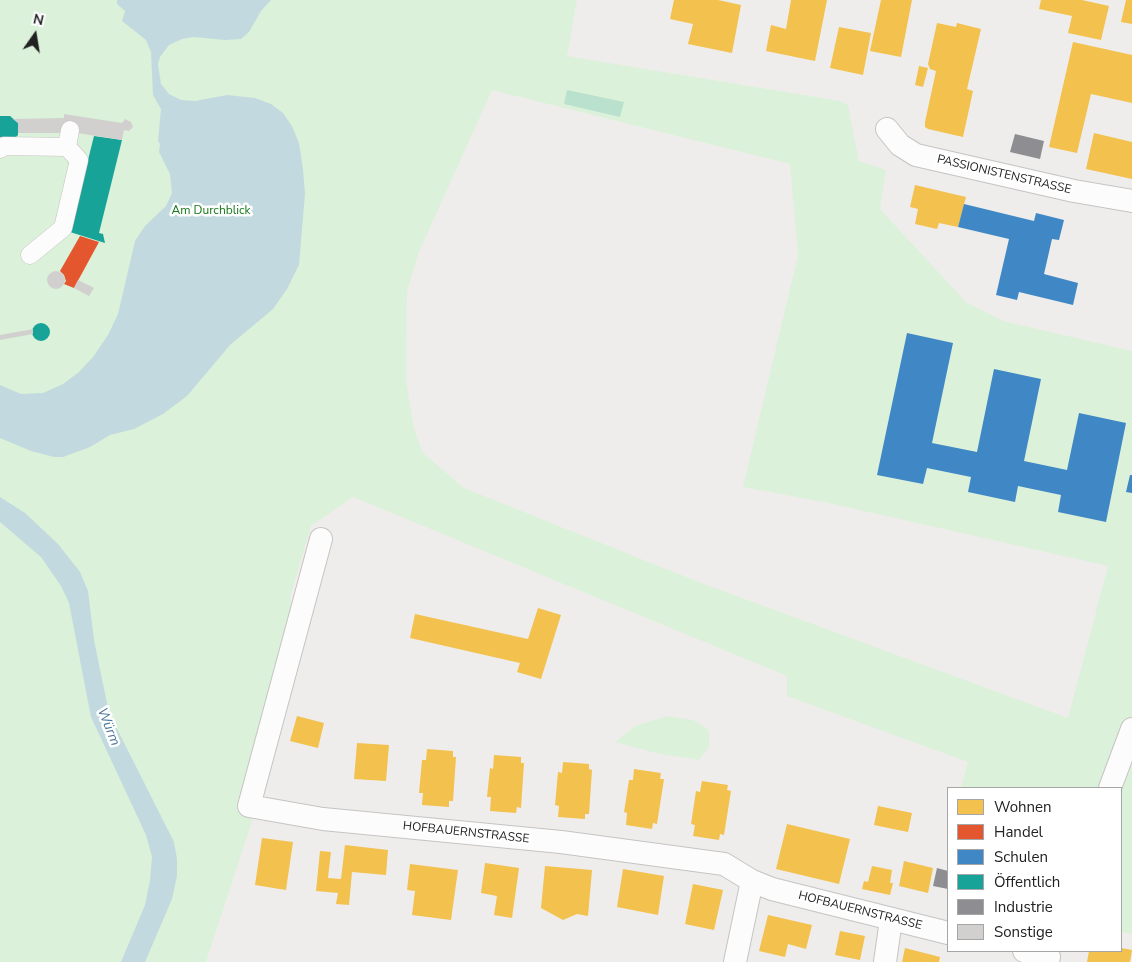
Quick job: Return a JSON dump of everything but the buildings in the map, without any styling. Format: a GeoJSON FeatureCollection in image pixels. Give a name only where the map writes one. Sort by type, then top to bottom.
{"type":"FeatureCollection","features":[{"type":"Feature","properties":{"kind":"street","name":"PASSIONISTENSTRASSE"},"geometry":{"type":"LineString","coordinates":[[887,129],[900,145],[916,155],[1074,191],[1132,201]]}},
{"type":"Feature","properties":{"kind":"street"},"geometry":{"type":"LineString","coordinates":[[0,149],[4,146],[68,139],[80,160],[63,228],[49,235],[30,255]]}},
{"type":"Feature","properties":{"kind":"street","name":"HOFBAUERNSTRASSE"},"geometry":{"type":"LineString","coordinates":[[322,539],[249,806],[324,818],[561,842],[724,864],[752,881],[772,889],[947,933]]}},
{"type":"Feature","properties":{"kind":"street"},"geometry":{"type":"LineString","coordinates":[[1110,787],[1132,729]]}},
{"type":"Feature","properties":{"kind":"street"},"geometry":{"type":"LineString","coordinates":[[735,962],[752,881]]}},
{"type":"Feature","properties":{"kind":"street"},"geometry":{"type":"LineString","coordinates":[[885,962],[891,920]]}},
{"type":"Feature","properties":{"kind":"street"},"geometry":{"type":"LineString","coordinates":[[1029,952],[1049,956]]}},
{"type":"Feature","properties":{"kind":"green space","name":"Am Durchblick"},"geometry":{"type":"Polygon","coordinates":[[[0,0],[577,0],[567,56],[840,101],[848,105],[859,161],[886,170],[880,209],[966,302],[1003,321],[1132,351],[1132,934],[1122,932],[1122,787],[961,787],[968,762],[787,696],[787,676],[353,497],[311,526],[290,597],[304,635],[256,809],[206,962],[0,962],[0,0]],[[492,90],[419,252],[407,291],[406,380],[414,429],[423,453],[464,488],[696,581],[1068,718],[1108,566],[824,502],[743,487],[798,255],[790,164],[492,90]]]}},
{"type":"Feature","properties":{"kind":"green space"},"geometry":{"type":"Polygon","coordinates":[[[567,90],[624,102],[620,117],[564,104],[567,90]]]}},
{"type":"Feature","properties":{"kind":"green space"},"geometry":{"type":"Polygon","coordinates":[[[667,716],[693,720],[709,730],[709,747],[699,760],[660,754],[615,742],[635,726],[667,716]]]}},
{"type":"Feature","properties":{"kind":"water"},"geometry":{"type":"Polygon","coordinates":[[[117,0],[271,0],[261,11],[249,32],[241,39],[225,40],[194,37],[182,39],[169,45],[160,57],[158,64],[161,84],[169,94],[181,100],[195,101],[227,95],[255,98],[271,104],[283,113],[292,126],[299,143],[303,169],[305,194],[299,265],[287,289],[273,309],[230,345],[187,396],[163,414],[134,429],[110,435],[90,447],[63,457],[54,457],[31,451],[0,438],[0,385],[21,394],[43,393],[63,384],[79,372],[93,357],[108,335],[118,314],[135,241],[145,226],[166,206],[172,193],[170,174],[159,152],[160,144],[158,141],[161,109],[153,95],[151,52],[146,40],[122,21],[125,11],[117,4],[117,0]]]}},
{"type":"Feature","properties":{"kind":"water","name":"Würm"},"geometry":{"type":"Polygon","coordinates":[[[0,497],[25,513],[58,544],[80,572],[88,591],[94,640],[109,713],[174,842],[177,876],[172,899],[145,962],[121,962],[145,905],[150,880],[152,857],[146,835],[91,717],[69,603],[61,586],[41,557],[0,522],[0,497]]]}}]}
